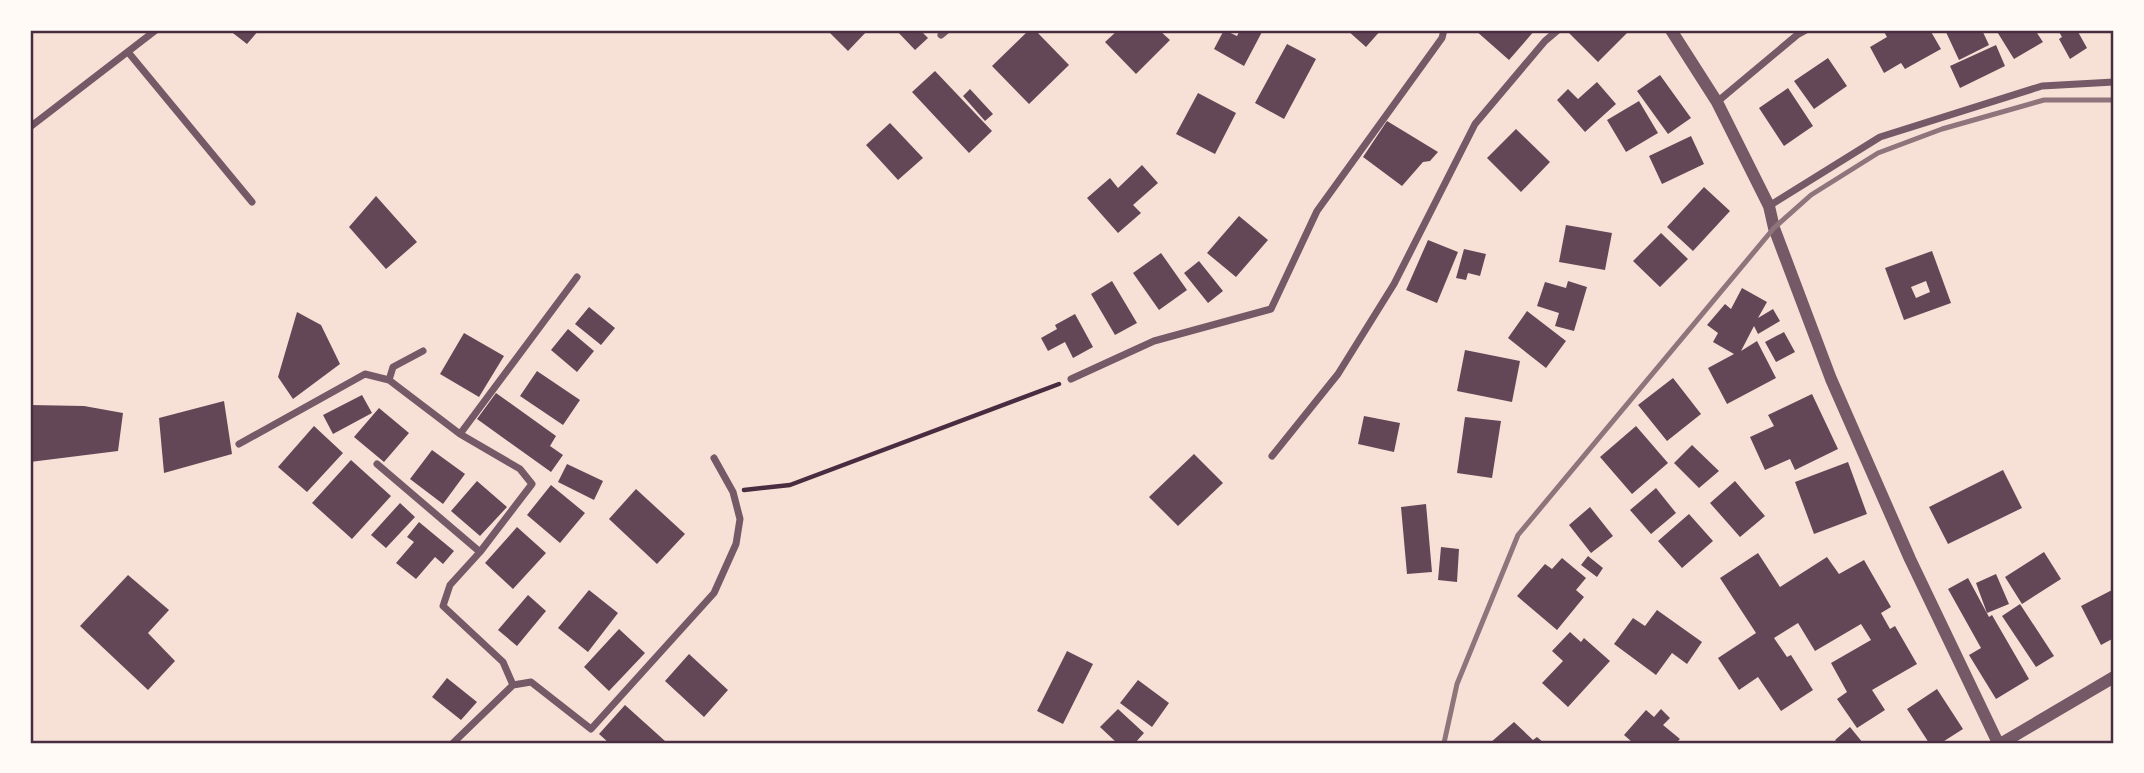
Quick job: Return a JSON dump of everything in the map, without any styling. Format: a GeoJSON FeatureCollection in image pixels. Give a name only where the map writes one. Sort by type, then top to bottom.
{"type":"FeatureCollection","features":[{"type":"Feature","properties":{"kind":"street"},"geometry":{"type":"LineString","coordinates":[[30,127],[156,30]]}},
{"type":"Feature","properties":{"kind":"street"},"geometry":{"type":"LineString","coordinates":[[1071,379],[1154,341],[1271,309],[1317,211],[1442,38],[1444,30]]}},
{"type":"Feature","properties":{"kind":"street"},"geometry":{"type":"LineString","coordinates":[[1272,456],[1338,374],[1394,284],[1475,124],[1545,41],[1558,30]]}},
{"type":"Feature","properties":{"kind":"street"},"geometry":{"type":"LineString","coordinates":[[1671,30],[1717,102],[1769,206],[1774,228],[1831,379],[1910,559],[2000,743],[2114,677]]}},
{"type":"Feature","properties":{"kind":"street"},"geometry":{"type":"LineString","coordinates":[[1717,102],[1797,34],[1806,30]]}},
{"type":"Feature","properties":{"kind":"street"},"geometry":{"type":"LineString","coordinates":[[128,52],[252,202]]}},
{"type":"Feature","properties":{"kind":"street"},"geometry":{"type":"LineString","coordinates":[[1769,206],[1880,137],[2042,86],[2114,82]]}},
{"type":"Feature","properties":{"kind":"street"},"geometry":{"type":"LineString","coordinates":[[460,434],[578,277]]}},
{"type":"Feature","properties":{"kind":"street"},"geometry":{"type":"LineString","coordinates":[[389,380],[393,367],[423,351]]}},
{"type":"Feature","properties":{"kind":"street"},"geometry":{"type":"LineString","coordinates":[[239,444],[365,374],[389,380],[460,434],[520,469],[532,484],[480,552],[450,585],[443,606],[503,663],[513,685]]}},
{"type":"Feature","properties":{"kind":"street"},"geometry":{"type":"LineString","coordinates":[[453,743],[513,685],[531,682],[591,729],[713,593],[736,544],[740,519],[733,492],[714,458]]}},
{"type":"Feature","properties":{"kind":"street"},"geometry":{"type":"LineString","coordinates":[[377,464],[480,552]]}},
{"type":"Feature","properties":{"kind":"path"},"geometry":{"type":"LineString","coordinates":[[733,492],[790,485],[1071,379]]}},
{"type":"Feature","properties":{"kind":"building"},"geometry":{"type":"Polygon","coordinates":[[[229,30],[259,30],[247,44],[229,30]]]}},
{"type":"Feature","properties":{"kind":"building"},"geometry":{"type":"Polygon","coordinates":[[[827,30],[868,30],[848,51],[827,30]]]}},
{"type":"Feature","properties":{"kind":"building"},"geometry":{"type":"Polygon","coordinates":[[[896,30],[920,30],[928,38],[915,50],[896,30]]]}},
{"type":"Feature","properties":{"kind":"building"},"geometry":{"type":"Polygon","coordinates":[[[1029,30],[1035,30],[1069,65],[1029,104],[992,66],[1029,30]]]}},
{"type":"Feature","properties":{"kind":"building"},"geometry":{"type":"Polygon","coordinates":[[[1118,30],[1159,30],[1170,40],[1136,74],[1105,42],[1118,30]]]}},
{"type":"Feature","properties":{"kind":"building"},"geometry":{"type":"Polygon","coordinates":[[[1224,30],[1237,36],[1240,30],[1263,30],[1244,66],[1214,49],[1224,30]]]}},
{"type":"Feature","properties":{"kind":"building"},"geometry":{"type":"Polygon","coordinates":[[[1347,30],[1381,30],[1366,47],[1347,30]]]}},
{"type":"Feature","properties":{"kind":"building"},"geometry":{"type":"Polygon","coordinates":[[[1475,30],[1535,30],[1509,60],[1475,30]]]}},
{"type":"Feature","properties":{"kind":"building"},"geometry":{"type":"Polygon","coordinates":[[[1572,30],[1630,30],[1598,62],[1569,33],[1572,30]]]}},
{"type":"Feature","properties":{"kind":"building"},"geometry":{"type":"Polygon","coordinates":[[[1883,30],[1930,30],[1941,49],[1905,69],[1901,63],[1884,73],[1870,47],[1887,37],[1883,30]]]}},
{"type":"Feature","properties":{"kind":"building"},"geometry":{"type":"Polygon","coordinates":[[[1945,30],[1982,30],[1989,45],[1959,60],[1945,30]]]}},
{"type":"Feature","properties":{"kind":"building"},"geometry":{"type":"Polygon","coordinates":[[[1996,30],[2035,30],[2043,42],[2014,59],[1996,30]]]}},
{"type":"Feature","properties":{"kind":"building"},"geometry":{"type":"Polygon","coordinates":[[[2058,30],[2077,30],[2087,48],[2070,59],[2059,39],[2062,37],[2058,30]]]}},
{"type":"Feature","properties":{"kind":"building"},"geometry":{"type":"Polygon","coordinates":[[[1287,44],[1316,59],[1284,119],[1255,103],[1287,44]]]}},
{"type":"Feature","properties":{"kind":"building"},"geometry":{"type":"Polygon","coordinates":[[[1996,45],[2005,66],[1960,88],[1950,66],[1996,45]]]}},
{"type":"Feature","properties":{"kind":"building"},"geometry":{"type":"Polygon","coordinates":[[[1828,58],[1847,86],[1814,109],[1794,81],[1828,58]]]}},
{"type":"Feature","properties":{"kind":"building"},"geometry":{"type":"Polygon","coordinates":[[[935,71],[992,131],[969,153],[912,92],[935,71]]]}},
{"type":"Feature","properties":{"kind":"building"},"geometry":{"type":"Polygon","coordinates":[[[1660,75],[1691,118],[1668,134],[1637,91],[1660,75]]]}},
{"type":"Feature","properties":{"kind":"building"},"geometry":{"type":"Polygon","coordinates":[[[1597,82],[1616,104],[1585,132],[1557,100],[1568,89],[1578,99],[1597,82]]]}},
{"type":"Feature","properties":{"kind":"building"},"geometry":{"type":"Polygon","coordinates":[[[1788,88],[1813,126],[1784,146],[1759,108],[1788,88]]]}},
{"type":"Feature","properties":{"kind":"building"},"geometry":{"type":"Polygon","coordinates":[[[970,89],[993,114],[985,121],[963,96],[970,89]]]}},
{"type":"Feature","properties":{"kind":"building"},"geometry":{"type":"Polygon","coordinates":[[[1198,93],[1236,113],[1215,154],[1176,134],[1198,93]]]}},
{"type":"Feature","properties":{"kind":"building"},"geometry":{"type":"Polygon","coordinates":[[[1639,101],[1658,133],[1626,152],[1607,120],[1639,101]]]}},
{"type":"Feature","properties":{"kind":"building"},"geometry":{"type":"Polygon","coordinates":[[[1387,121],[1438,152],[1430,161],[1423,162],[1402,186],[1363,157],[1387,121]]]}},
{"type":"Feature","properties":{"kind":"building"},"geometry":{"type":"Polygon","coordinates":[[[890,123],[923,158],[898,180],[866,145],[890,123]]]}},
{"type":"Feature","properties":{"kind":"building"},"geometry":{"type":"Polygon","coordinates":[[[1516,129],[1550,162],[1521,192],[1487,158],[1516,129]]]}},
{"type":"Feature","properties":{"kind":"building"},"geometry":{"type":"Polygon","coordinates":[[[1691,136],[1704,164],[1662,184],[1649,156],[1691,136]]]}},
{"type":"Feature","properties":{"kind":"building"},"geometry":{"type":"Polygon","coordinates":[[[1142,165],[1158,183],[1133,205],[1141,213],[1118,233],[1087,198],[1110,178],[1118,188],[1142,165]]]}},
{"type":"Feature","properties":{"kind":"building"},"geometry":{"type":"Polygon","coordinates":[[[1704,187],[1730,211],[1693,251],[1667,227],[1704,187]]]}},
{"type":"Feature","properties":{"kind":"building"},"geometry":{"type":"Polygon","coordinates":[[[376,196],[417,242],[386,269],[349,227],[376,196]]]}},
{"type":"Feature","properties":{"kind":"building"},"geometry":{"type":"Polygon","coordinates":[[[1239,216],[1268,240],[1236,277],[1207,253],[1239,216]]]}},
{"type":"Feature","properties":{"kind":"building"},"geometry":{"type":"Polygon","coordinates":[[[1566,225],[1612,233],[1605,270],[1559,262],[1566,225]]]}},
{"type":"Feature","properties":{"kind":"building"},"geometry":{"type":"Polygon","coordinates":[[[1661,233],[1688,259],[1660,287],[1633,261],[1661,233]]]}},
{"type":"Feature","properties":{"kind":"building"},"geometry":{"type":"Polygon","coordinates":[[[1428,240],[1458,252],[1437,303],[1406,290],[1428,240]]]}},
{"type":"Feature","properties":{"kind":"building"},"geometry":{"type":"Polygon","coordinates":[[[1464,249],[1486,254],[1480,276],[1468,273],[1466,280],[1456,278],[1464,249]]]}},
{"type":"Feature","properties":{"kind":"building"},"geometry":{"type":"Polygon","coordinates":[[[1932,251],[1951,303],[1904,320],[1885,268],[1932,251]],[[1926,281],[1911,287],[1916,298],[1930,292],[1926,281]]]}},
{"type":"Feature","properties":{"kind":"building"},"geometry":{"type":"Polygon","coordinates":[[[1161,253],[1187,290],[1159,310],[1133,273],[1161,253]]]}},
{"type":"Feature","properties":{"kind":"building"},"geometry":{"type":"Polygon","coordinates":[[[1199,261],[1223,291],[1208,303],[1184,273],[1199,261]]]}},
{"type":"Feature","properties":{"kind":"building"},"geometry":{"type":"Polygon","coordinates":[[[1112,281],[1137,323],[1115,335],[1091,294],[1112,281]]]}},
{"type":"Feature","properties":{"kind":"building"},"geometry":{"type":"Polygon","coordinates":[[[1568,281],[1587,287],[1574,331],[1555,326],[1559,313],[1537,306],[1545,282],[1566,288],[1568,281]]]}},
{"type":"Feature","properties":{"kind":"building"},"geometry":{"type":"Polygon","coordinates":[[[1742,288],[1767,302],[1758,318],[1773,309],[1780,321],[1758,334],[1754,326],[1741,351],[1757,341],[1776,378],[1727,404],[1708,368],[1734,354],[1713,342],[1718,333],[1707,325],[1725,304],[1731,309],[1742,288]]]}},
{"type":"Feature","properties":{"kind":"building"},"geometry":{"type":"Polygon","coordinates":[[[589,307],[615,328],[601,345],[575,324],[589,307]]]}},
{"type":"Feature","properties":{"kind":"building"},"geometry":{"type":"Polygon","coordinates":[[[1527,311],[1566,341],[1546,368],[1508,338],[1527,311]]]}},
{"type":"Feature","properties":{"kind":"building"},"geometry":{"type":"Polygon","coordinates":[[[297,312],[321,325],[340,364],[293,399],[278,377],[297,312]]]}},
{"type":"Feature","properties":{"kind":"building"},"geometry":{"type":"Polygon","coordinates":[[[1075,314],[1093,347],[1073,358],[1065,342],[1048,351],[1041,338],[1057,329],[1055,325],[1075,314]]]}},
{"type":"Feature","properties":{"kind":"building"},"geometry":{"type":"Polygon","coordinates":[[[568,329],[594,351],[577,372],[551,350],[568,329]]]}},
{"type":"Feature","properties":{"kind":"building"},"geometry":{"type":"Polygon","coordinates":[[[1784,332],[1795,352],[1776,362],[1765,342],[1784,332]]]}},
{"type":"Feature","properties":{"kind":"building"},"geometry":{"type":"Polygon","coordinates":[[[464,333],[504,356],[479,397],[440,374],[464,333]]]}},
{"type":"Feature","properties":{"kind":"building"},"geometry":{"type":"Polygon","coordinates":[[[1465,350],[1520,361],[1512,402],[1457,391],[1465,350]]]}},
{"type":"Feature","properties":{"kind":"building"},"geometry":{"type":"Polygon","coordinates":[[[537,371],[580,400],[563,425],[520,396],[537,371]]]}},
{"type":"Feature","properties":{"kind":"building"},"geometry":{"type":"Polygon","coordinates":[[[1673,378],[1701,414],[1667,441],[1638,405],[1673,378]]]}},
{"type":"Feature","properties":{"kind":"building"},"geometry":{"type":"Polygon","coordinates":[[[496,393],[556,436],[550,446],[563,455],[551,472],[477,419],[496,393]]]}},
{"type":"Feature","properties":{"kind":"building"},"geometry":{"type":"Polygon","coordinates":[[[1812,394],[1838,449],[1795,470],[1790,459],[1765,470],[1750,437],[1774,426],[1768,415],[1812,394]]]}},
{"type":"Feature","properties":{"kind":"building"},"geometry":{"type":"Polygon","coordinates":[[[362,395],[372,413],[333,434],[323,415],[362,395]]]}},
{"type":"Feature","properties":{"kind":"building"},"geometry":{"type":"Polygon","coordinates":[[[224,401],[232,454],[164,473],[159,418],[224,401]]]}},
{"type":"Feature","properties":{"kind":"building"},"geometry":{"type":"Polygon","coordinates":[[[30,405],[84,406],[123,413],[118,451],[30,462],[30,405]]]}},
{"type":"Feature","properties":{"kind":"building"},"geometry":{"type":"Polygon","coordinates":[[[379,408],[409,433],[384,462],[354,437],[379,408]]]}},
{"type":"Feature","properties":{"kind":"building"},"geometry":{"type":"Polygon","coordinates":[[[1364,416],[1400,423],[1394,452],[1358,444],[1364,416]]]}},
{"type":"Feature","properties":{"kind":"building"},"geometry":{"type":"Polygon","coordinates":[[[1465,417],[1501,421],[1492,478],[1457,473],[1465,417]]]}},
{"type":"Feature","properties":{"kind":"building"},"geometry":{"type":"Polygon","coordinates":[[[314,426],[343,453],[307,492],[278,467],[314,426]]]}},
{"type":"Feature","properties":{"kind":"building"},"geometry":{"type":"Polygon","coordinates":[[[1636,426],[1668,463],[1632,494],[1600,457],[1636,426]]]}},
{"type":"Feature","properties":{"kind":"building"},"geometry":{"type":"Polygon","coordinates":[[[1692,445],[1719,471],[1699,488],[1674,463],[1692,445]]]}},
{"type":"Feature","properties":{"kind":"building"},"geometry":{"type":"Polygon","coordinates":[[[432,450],[465,474],[443,504],[410,479],[432,450]]]}},
{"type":"Feature","properties":{"kind":"building"},"geometry":{"type":"Polygon","coordinates":[[[1194,454],[1223,483],[1178,526],[1149,497],[1194,454]]]}},
{"type":"Feature","properties":{"kind":"building"},"geometry":{"type":"Polygon","coordinates":[[[351,460],[391,496],[352,539],[312,503],[351,460]]]}},
{"type":"Feature","properties":{"kind":"building"},"geometry":{"type":"Polygon","coordinates":[[[1848,462],[1867,514],[1814,534],[1795,482],[1848,462]]]}},
{"type":"Feature","properties":{"kind":"building"},"geometry":{"type":"Polygon","coordinates":[[[567,464],[603,481],[594,500],[558,482],[567,464]]]}},
{"type":"Feature","properties":{"kind":"building"},"geometry":{"type":"Polygon","coordinates":[[[2003,470],[2022,508],[1948,544],[1929,507],[2003,470]]]}},
{"type":"Feature","properties":{"kind":"building"},"geometry":{"type":"Polygon","coordinates":[[[477,481],[507,507],[480,536],[451,511],[477,481]]]}},
{"type":"Feature","properties":{"kind":"building"},"geometry":{"type":"Polygon","coordinates":[[[1735,481],[1765,516],[1740,537],[1710,503],[1735,481]]]}},
{"type":"Feature","properties":{"kind":"building"},"geometry":{"type":"Polygon","coordinates":[[[551,485],[585,513],[560,543],[527,515],[551,485]]]}},
{"type":"Feature","properties":{"kind":"building"},"geometry":{"type":"Polygon","coordinates":[[[1656,488],[1676,513],[1651,534],[1630,510],[1656,488]]]}},
{"type":"Feature","properties":{"kind":"building"},"geometry":{"type":"Polygon","coordinates":[[[636,489],[685,534],[657,564],[609,519],[636,489]]]}},
{"type":"Feature","properties":{"kind":"building"},"geometry":{"type":"Polygon","coordinates":[[[400,503],[415,517],[386,548],[371,535],[400,503]]]}},
{"type":"Feature","properties":{"kind":"building"},"geometry":{"type":"Polygon","coordinates":[[[1426,504],[1432,572],[1407,574],[1401,507],[1426,504]]]}},
{"type":"Feature","properties":{"kind":"building"},"geometry":{"type":"Polygon","coordinates":[[[1590,507],[1613,536],[1591,553],[1569,525],[1590,507]]]}},
{"type":"Feature","properties":{"kind":"building"},"geometry":{"type":"Polygon","coordinates":[[[1689,514],[1713,541],[1682,568],[1658,541],[1689,514]]]}},
{"type":"Feature","properties":{"kind":"building"},"geometry":{"type":"Polygon","coordinates":[[[419,522],[454,551],[443,564],[435,557],[416,579],[396,563],[414,542],[407,537],[419,522]]]}},
{"type":"Feature","properties":{"kind":"building"},"geometry":{"type":"Polygon","coordinates":[[[517,527],[546,553],[513,589],[485,563],[517,527]]]}},
{"type":"Feature","properties":{"kind":"building"},"geometry":{"type":"Polygon","coordinates":[[[1441,547],[1459,549],[1457,582],[1438,580],[1441,547]]]}},
{"type":"Feature","properties":{"kind":"building"},"geometry":{"type":"Polygon","coordinates":[[[2044,552],[2061,579],[2022,604],[2005,577],[2044,552]]]}},
{"type":"Feature","properties":{"kind":"building"},"geometry":{"type":"Polygon","coordinates":[[[1758,553],[1780,587],[1827,557],[1839,574],[1864,560],[1891,607],[1881,613],[1890,629],[1895,626],[1917,664],[1872,690],[1885,710],[1857,728],[1837,699],[1847,692],[1831,663],[1871,640],[1861,624],[1815,651],[1798,623],[1774,638],[1787,657],[1791,655],[1813,690],[1781,711],[1758,677],[1739,690],[1718,658],[1756,633],[1720,578],[1758,553]]]}},
{"type":"Feature","properties":{"kind":"building"},"geometry":{"type":"Polygon","coordinates":[[[1588,556],[1603,568],[1597,577],[1581,565],[1588,556]]]}},
{"type":"Feature","properties":{"kind":"building"},"geometry":{"type":"Polygon","coordinates":[[[1562,558],[1586,578],[1576,590],[1584,597],[1557,630],[1517,596],[1545,564],[1552,569],[1562,558]]]}},
{"type":"Feature","properties":{"kind":"building"},"geometry":{"type":"Polygon","coordinates":[[[1996,574],[2009,604],[1987,613],[1976,583],[1996,574]]]}},
{"type":"Feature","properties":{"kind":"building"},"geometry":{"type":"Polygon","coordinates":[[[128,575],[169,610],[148,633],[175,661],[148,690],[80,626],[128,575]]]}},
{"type":"Feature","properties":{"kind":"building"},"geometry":{"type":"Polygon","coordinates":[[[1968,578],[1989,617],[1992,615],[2029,679],[1996,699],[1969,655],[1981,648],[1948,589],[1968,578]]]}},
{"type":"Feature","properties":{"kind":"building"},"geometry":{"type":"Polygon","coordinates":[[[2114,589],[2114,638],[2101,645],[2081,606],[2114,589]]]}},
{"type":"Feature","properties":{"kind":"building"},"geometry":{"type":"Polygon","coordinates":[[[589,590],[618,613],[588,652],[558,628],[589,590]]]}},
{"type":"Feature","properties":{"kind":"building"},"geometry":{"type":"Polygon","coordinates":[[[528,595],[546,611],[517,646],[498,630],[528,595]]]}},
{"type":"Feature","properties":{"kind":"building"},"geometry":{"type":"Polygon","coordinates":[[[2020,604],[2054,656],[2036,667],[2002,616],[2020,604]]]}},
{"type":"Feature","properties":{"kind":"building"},"geometry":{"type":"Polygon","coordinates":[[[1657,610],[1702,642],[1687,664],[1672,653],[1656,675],[1614,644],[1633,618],[1645,626],[1657,610]]]}},
{"type":"Feature","properties":{"kind":"building"},"geometry":{"type":"Polygon","coordinates":[[[619,629],[645,653],[609,691],[584,667],[619,629]]]}},
{"type":"Feature","properties":{"kind":"building"},"geometry":{"type":"Polygon","coordinates":[[[1570,632],[1581,642],[1584,638],[1610,661],[1568,707],[1542,683],[1563,661],[1552,651],[1570,632]]]}},
{"type":"Feature","properties":{"kind":"building"},"geometry":{"type":"Polygon","coordinates":[[[1067,651],[1093,664],[1063,724],[1037,711],[1067,651]]]}},
{"type":"Feature","properties":{"kind":"building"},"geometry":{"type":"Polygon","coordinates":[[[689,654],[728,690],[704,717],[665,681],[689,654]]]}},
{"type":"Feature","properties":{"kind":"building"},"geometry":{"type":"Polygon","coordinates":[[[447,678],[477,702],[461,720],[432,697],[447,678]]]}},
{"type":"Feature","properties":{"kind":"building"},"geometry":{"type":"Polygon","coordinates":[[[1138,680],[1169,703],[1152,727],[1120,703],[1138,680]]]}},
{"type":"Feature","properties":{"kind":"building"},"geometry":{"type":"Polygon","coordinates":[[[1937,689],[1963,729],[1941,743],[1929,743],[1907,709],[1937,689]]]}},
{"type":"Feature","properties":{"kind":"building"},"geometry":{"type":"Polygon","coordinates":[[[625,705],[665,741],[609,743],[599,734],[625,705]]]}},
{"type":"Feature","properties":{"kind":"building"},"geometry":{"type":"Polygon","coordinates":[[[1118,709],[1144,733],[1135,743],[1117,743],[1100,727],[1118,709]]]}},
{"type":"Feature","properties":{"kind":"building"},"geometry":{"type":"Polygon","coordinates":[[[1661,709],[1670,718],[1663,725],[1680,739],[1676,743],[1630,743],[1632,742],[1624,735],[1646,710],[1654,717],[1661,709]]]}},
{"type":"Feature","properties":{"kind":"building"},"geometry":{"type":"Polygon","coordinates":[[[1514,722],[1533,740],[1537,737],[1544,743],[1490,743],[1514,722]]]}},
{"type":"Feature","properties":{"kind":"building"},"geometry":{"type":"Polygon","coordinates":[[[1850,727],[1863,743],[1838,743],[1835,740],[1850,727]]]}},
{"type":"Feature","properties":{"kind":"railway"},"geometry":{"type":"LineString","coordinates":[[1444,743],[1457,684],[1518,535],[1774,228],[1811,195],[1878,153],[1942,129],[2044,100],[2114,100]]}}]}
